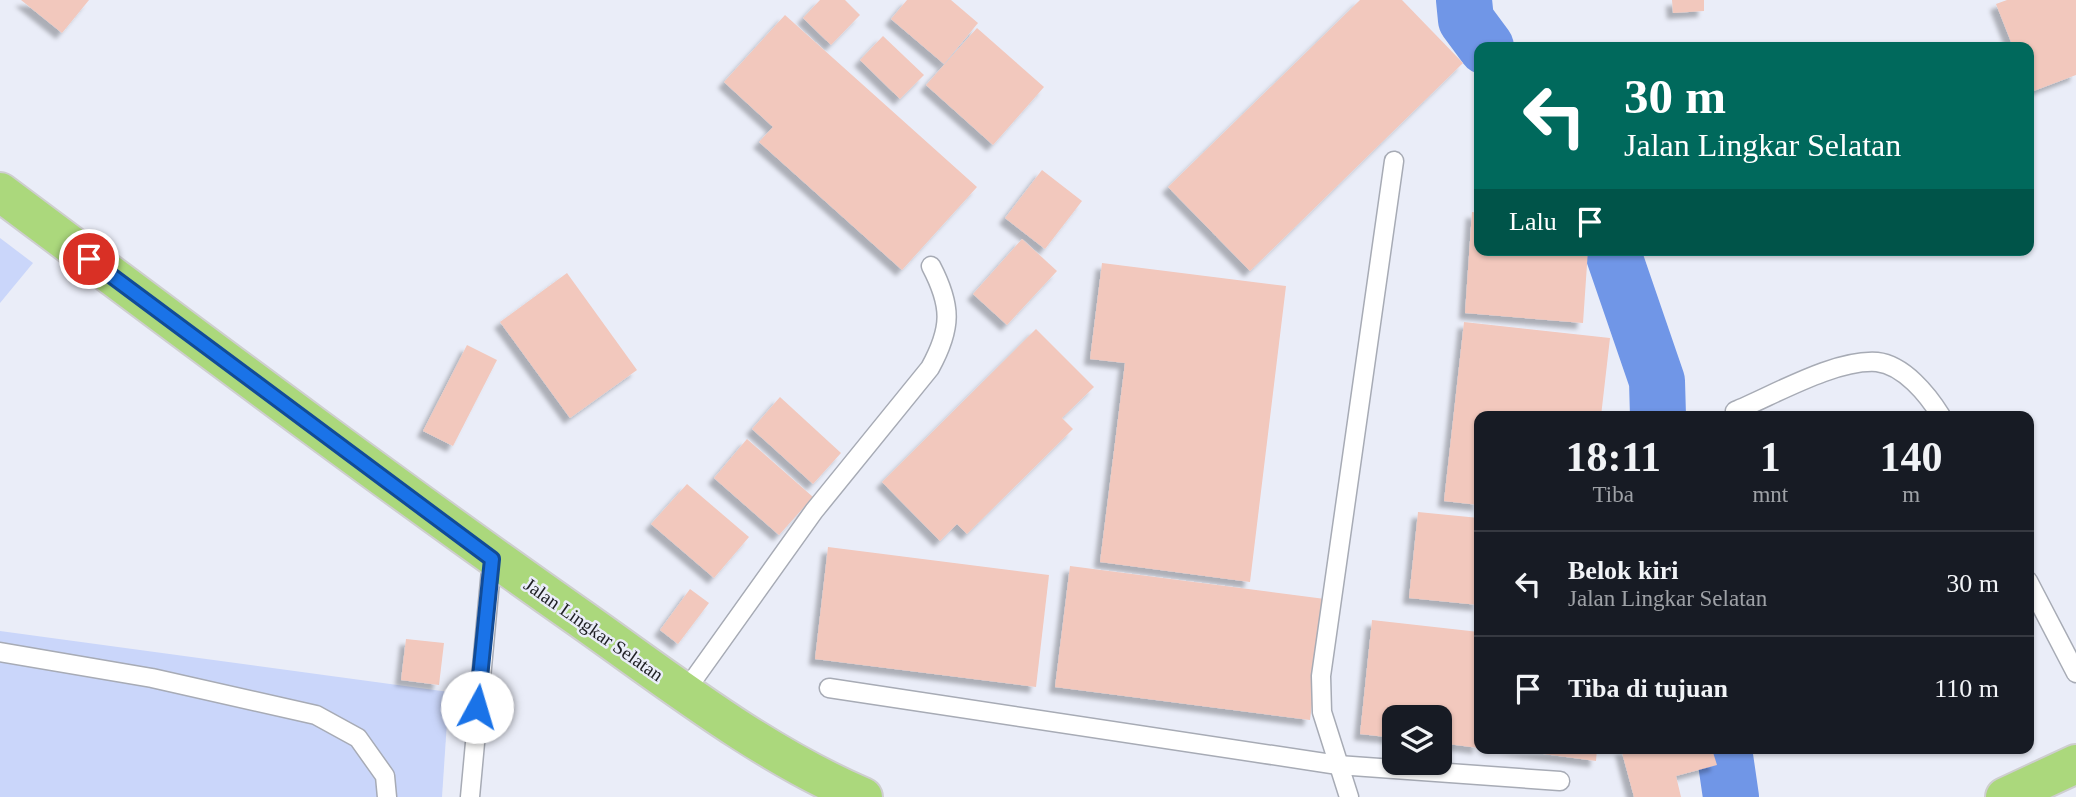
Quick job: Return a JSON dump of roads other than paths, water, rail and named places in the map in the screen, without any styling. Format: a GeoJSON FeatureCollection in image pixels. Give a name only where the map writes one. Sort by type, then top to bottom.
{"type":"FeatureCollection","features":[{"type":"Feature","properties":{"kind":"highway","name":"Jalan Lingkar Selatan"},"geometry":{"type":"LineString","coordinates":[[0,192],[492,559],[684,693],[822,780],[863,797]]}},
{"type":"Feature","properties":{"kind":"highway"},"geometry":{"type":"LineString","coordinates":[[2005,797],[2076,764]]}},
{"type":"Feature","properties":{"kind":"lane"},"geometry":{"type":"LineString","coordinates":[[1349,797],[1322,712],[1321,676],[1394,161]]}},
{"type":"Feature","properties":{"kind":"lane"},"geometry":{"type":"LineString","coordinates":[[684,693],[814,511],[930,368],[942,347],[947,321],[946,294],[931,266]]}},
{"type":"Feature","properties":{"kind":"lane"},"geometry":{"type":"LineString","coordinates":[[1735,411],[1848,364],[1879,362],[1907,376],[1930,398],[1938,411]]}},
{"type":"Feature","properties":{"kind":"lane"},"geometry":{"type":"LineString","coordinates":[[470,797],[492,559]]}},
{"type":"Feature","properties":{"kind":"lane"},"geometry":{"type":"LineString","coordinates":[[2034,592],[2076,673]]}},
{"type":"Feature","properties":{"kind":"lane"},"geometry":{"type":"LineString","coordinates":[[0,652],[152,678],[316,715],[358,738],[384,776],[387,797]]}},
{"type":"Feature","properties":{"kind":"lane"},"geometry":{"type":"LineString","coordinates":[[829,688],[1338,765],[1560,781]]}},
{"type":"Feature","properties":{"kind":"waterway"},"geometry":{"type":"LineString","coordinates":[[1464,0],[1466,20],[1482,42]]}},
{"type":"Feature","properties":{"kind":"waterway"},"geometry":{"type":"LineString","coordinates":[[1614,256],[1657,381],[1658,411]]}},
{"type":"Feature","properties":{"kind":"waterway"},"geometry":{"type":"LineString","coordinates":[[1725,754],[1731,797]]}}]}
